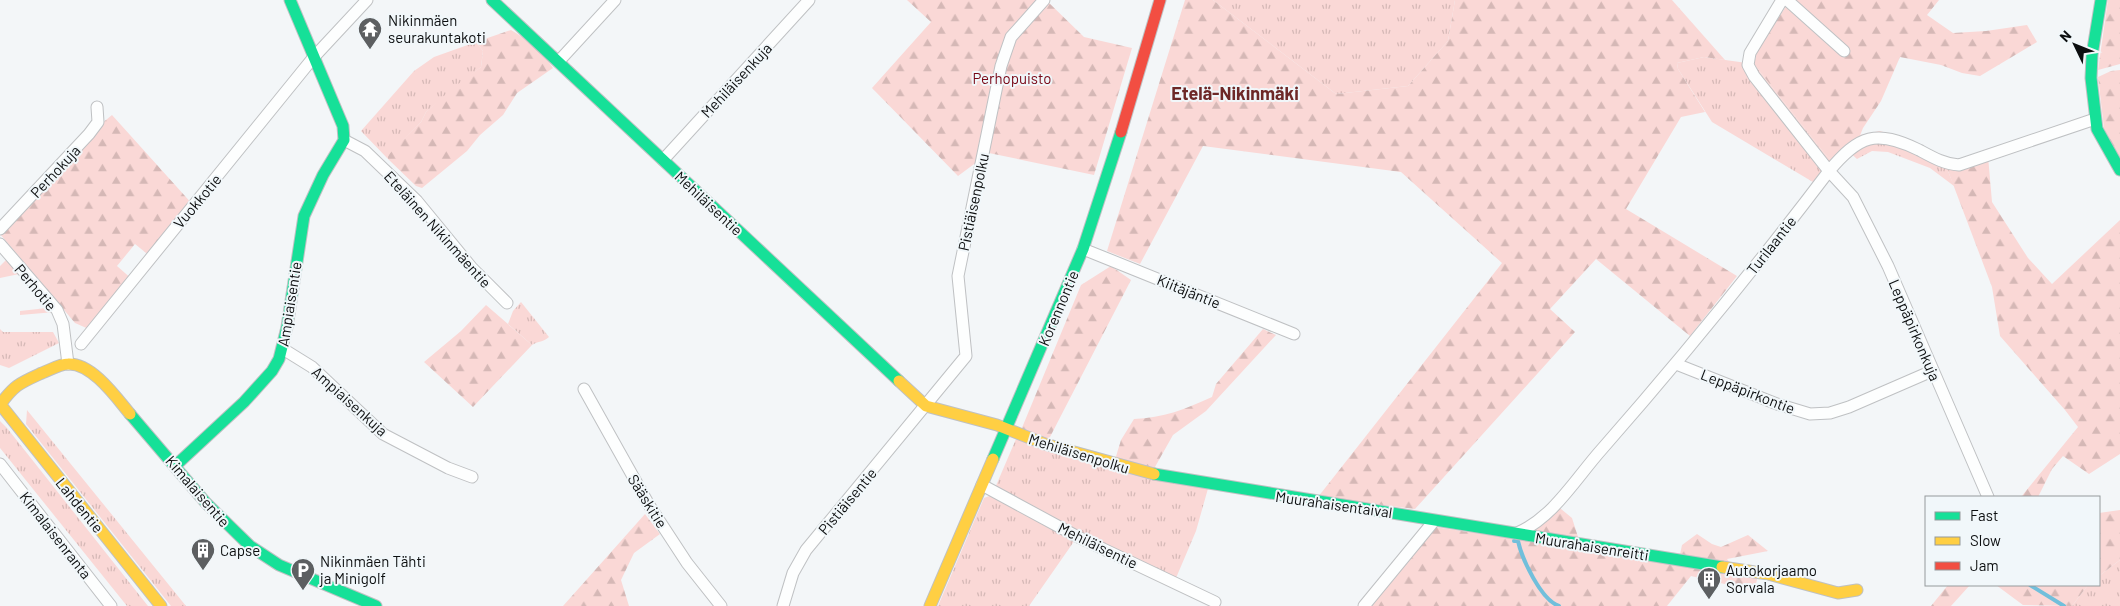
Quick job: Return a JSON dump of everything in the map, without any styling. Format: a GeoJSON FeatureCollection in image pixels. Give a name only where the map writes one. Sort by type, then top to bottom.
{"type":"FeatureCollection","features":[{"type":"Feature","properties":{"kind":"street"},"geometry":{"type":"LineString","coordinates":[[290,0],[343,126],[344,140]]}},
{"type":"Feature","properties":{"kind":"street","name":"Vuokkotie"},"geometry":{"type":"LineString","coordinates":[[81,344],[313,58],[367,0]]}},
{"type":"Feature","properties":{"kind":"street","name":"Mehiläisentie"},"geometry":{"type":"LineString","coordinates":[[492,0],[926,406]]}},
{"type":"Feature","properties":{"kind":"street"},"geometry":{"type":"LineString","coordinates":[[559,61],[615,0]]}},
{"type":"Feature","properties":{"kind":"street","name":"Mehiläisenkuja"},"geometry":{"type":"LineString","coordinates":[[663,160],[809,0]]}},
{"type":"Feature","properties":{"kind":"street","name":"Pistiäisenpolku"},"geometry":{"type":"LineString","coordinates":[[926,406],[966,356],[958,276],[1000,66],[1010,37],[1044,0]]}},
{"type":"Feature","properties":{"kind":"street","name":"Korennontie"},"geometry":{"type":"LineString","coordinates":[[930,606],[1083,249],[1105,185],[1160,0]]}},
{"type":"Feature","properties":{"kind":"street","name":"Leppäpirkonkuja"},"geometry":{"type":"LineString","coordinates":[[1782,0],[1750,53],[1748,65],[1754,76],[1829,171],[1852,197],[1888,266],[1988,496]]}},
{"type":"Feature","properties":{"kind":"street"},"geometry":{"type":"LineString","coordinates":[[1787,0],[1844,51]]}},
{"type":"Feature","properties":{"kind":"street"},"geometry":{"type":"LineString","coordinates":[[2102,0],[2092,55],[2091,78],[2095,119],[2097,129],[2106,148],[2120,170]]}},
{"type":"Feature","properties":{"kind":"street","name":"Perhokuja"},"geometry":{"type":"LineString","coordinates":[[0,229],[89,134],[98,122],[97,107]]}},
{"type":"Feature","properties":{"kind":"street","name":"Turilaantie"},"geometry":{"type":"LineString","coordinates":[[1517,533],[1526,529],[1548,512],[1676,364],[1829,171],[1845,152],[1857,142],[1880,138],[1894,139],[1947,164],[1959,166],[2095,119]]}},
{"type":"Feature","properties":{"kind":"street","name":"Eteläinen Nikinmäentie"},"geometry":{"type":"LineString","coordinates":[[344,140],[365,151],[417,201],[472,268],[506,303]]}},
{"type":"Feature","properties":{"kind":"street","name":"Ampiaisentie"},"geometry":{"type":"LineString","coordinates":[[175,466],[244,402],[272,371],[283,349],[304,216],[323,175],[344,140]]}},
{"type":"Feature","properties":{"kind":"street","name":"Perhotie"},"geometry":{"type":"LineString","coordinates":[[0,244],[57,310],[63,324],[68,364]]}},
{"type":"Feature","properties":{"kind":"street","name":"Kiitäjäntie"},"geometry":{"type":"LineString","coordinates":[[1083,249],[1294,334]]}},
{"type":"Feature","properties":{"kind":"street","name":"Ampiaisenkuja"},"geometry":{"type":"LineString","coordinates":[[283,349],[312,367],[383,434],[448,468],[472,477]]}},
{"type":"Feature","properties":{"kind":"street"},"geometry":{"type":"LineString","coordinates":[[0,405],[12,388],[39,374],[68,364]]}},
{"type":"Feature","properties":{"kind":"street","name":"Kimalaisentie"},"geometry":{"type":"LineString","coordinates":[[68,364],[87,368],[98,377],[212,510],[250,546],[279,565],[376,606]]}},
{"type":"Feature","properties":{"kind":"street","name":"Leppäpirkontie"},"geometry":{"type":"LineString","coordinates":[[1676,364],[1777,404],[1810,414],[1830,413],[1849,407],[1932,371]]}},
{"type":"Feature","properties":{"kind":"street","name":"Sääskitie"},"geometry":{"type":"LineString","coordinates":[[584,389],[649,505],[686,562],[721,606]]}},
{"type":"Feature","properties":{"kind":"street","name":"Lahdentie"},"geometry":{"type":"LineString","coordinates":[[0,405],[161,606]]}},
{"type":"Feature","properties":{"kind":"street","name":"Mehiläisenpolku"},"geometry":{"type":"LineString","coordinates":[[926,406],[1005,429],[1044,444],[1140,472],[1235,488]]}},
{"type":"Feature","properties":{"kind":"street","name":"Pistiäisentie"},"geometry":{"type":"LineString","coordinates":[[783,606],[793,573],[806,550],[926,406]]}},
{"type":"Feature","properties":{"kind":"street","name":"Kimalaisenranta"},"geometry":{"type":"LineString","coordinates":[[0,464],[111,606]]}},
{"type":"Feature","properties":{"kind":"street","name":"Mehiläisentie"},"geometry":{"type":"LineString","coordinates":[[982,485],[1078,537],[1215,602]]}},
{"type":"Feature","properties":{"kind":"street","name":"Muurahaisentaival"},"geometry":{"type":"LineString","coordinates":[[1235,488],[1407,515],[1434,521]]}},
{"type":"Feature","properties":{"kind":"street"},"geometry":{"type":"LineString","coordinates":[[1364,606],[1434,521]]}},
{"type":"Feature","properties":{"kind":"street","name":"Muurahaisenreitti"},"geometry":{"type":"LineString","coordinates":[[1434,521],[1768,574],[1838,593],[1857,590]]}},
{"type":"Feature","properties":{"kind":"green space","name":"Perhopuisto"},"geometry":{"type":"Polygon","coordinates":[[[907,0],[1046,0],[1084,37],[1132,48],[1094,175],[989,153],[958,176],[872,88],[931,22],[907,0]]]}},
{"type":"Feature","properties":{"kind":"green space"},"geometry":{"type":"Polygon","coordinates":[[[1185,0],[1213,0],[1336,94],[1408,86],[1448,41],[1455,0],[1672,0],[1725,60],[1704,57],[1677,63],[1678,69],[1705,112],[1681,117],[1626,209],[1737,276],[1690,336],[1596,259],[1550,309],[1575,332],[1415,509],[1318,497],[1502,263],[1401,172],[1203,146],[1140,264],[1107,251],[1185,0]]]}},
{"type":"Feature","properties":{"kind":"green space"},"geometry":{"type":"Polygon","coordinates":[[[1213,0],[1455,0],[1448,41],[1408,86],[1336,94],[1213,0]]]}},
{"type":"Feature","properties":{"kind":"green space"},"geometry":{"type":"Polygon","coordinates":[[[1790,0],[1939,0],[1927,15],[1953,33],[1986,31],[2027,25],[2037,42],[1980,76],[1962,73],[1941,65],[1900,57],[1881,101],[1863,128],[1857,143],[1835,163],[1825,154],[1754,64],[1757,51],[1790,0]]]}},
{"type":"Feature","properties":{"kind":"green space"},"geometry":{"type":"Polygon","coordinates":[[[2108,0],[2120,0],[2120,64],[2098,70],[2108,0]]]}},
{"type":"Feature","properties":{"kind":"green space"},"geometry":{"type":"Polygon","coordinates":[[[511,30],[534,46],[553,68],[517,93],[503,115],[480,135],[467,151],[422,188],[416,186],[388,159],[388,155],[421,122],[426,112],[481,67],[483,51],[476,42],[511,30]]]}},
{"type":"Feature","properties":{"kind":"green space"},"geometry":{"type":"Polygon","coordinates":[[[476,42],[483,51],[481,67],[426,112],[421,122],[389,155],[388,159],[361,131],[414,71],[434,57],[476,42]]]}},
{"type":"Feature","properties":{"kind":"green space"},"geometry":{"type":"Polygon","coordinates":[[[1704,57],[1754,64],[1825,154],[1835,163],[1818,185],[1712,122],[1678,69],[1677,63],[1704,57]]]}},
{"type":"Feature","properties":{"kind":"green space"},"geometry":{"type":"Polygon","coordinates":[[[2120,70],[2120,160],[2104,128],[2098,77],[2111,71],[2120,70]]]}},
{"type":"Feature","properties":{"kind":"green space"},"geometry":{"type":"Polygon","coordinates":[[[112,115],[194,206],[151,257],[135,244],[117,266],[133,280],[91,330],[75,323],[0,234],[89,134],[112,115]]]}},
{"type":"Feature","properties":{"kind":"green space"},"geometry":{"type":"Polygon","coordinates":[[[1880,131],[1909,140],[1947,164],[1954,186],[1930,168],[1888,152],[1872,151],[1857,159],[1846,149],[1860,135],[1880,131]]]}},
{"type":"Feature","properties":{"kind":"green space"},"geometry":{"type":"Polygon","coordinates":[[[1988,156],[1992,202],[2028,258],[2052,284],[2120,220],[2120,454],[2089,474],[2063,456],[2052,469],[2038,496],[2022,496],[2078,427],[2000,336],[1992,287],[1947,164],[1988,156]]]}},
{"type":"Feature","properties":{"kind":"green space"},"geometry":{"type":"Polygon","coordinates":[[[6,260],[55,312],[20,315],[20,311],[47,308],[19,274],[0,278],[0,266],[6,260]]]}},
{"type":"Feature","properties":{"kind":"green space"},"geometry":{"type":"Polygon","coordinates":[[[1111,266],[1131,280],[1050,437],[1045,444],[1019,435],[1081,285],[1111,266]]]}},
{"type":"Feature","properties":{"kind":"green space"},"geometry":{"type":"Polygon","coordinates":[[[521,302],[549,337],[547,339],[532,345],[508,324],[513,311],[521,302]]]}},
{"type":"Feature","properties":{"kind":"green space"},"geometry":{"type":"Polygon","coordinates":[[[486,305],[532,345],[473,407],[424,362],[461,331],[486,305]]]}},
{"type":"Feature","properties":{"kind":"green space"},"geometry":{"type":"Polygon","coordinates":[[[0,329],[3,332],[53,332],[59,343],[9,368],[0,365],[0,329]]]}},
{"type":"Feature","properties":{"kind":"green space"},"geometry":{"type":"Polygon","coordinates":[[[1263,329],[1276,335],[1206,411],[1173,435],[1151,474],[1114,463],[1121,440],[1134,419],[1155,417],[1174,412],[1212,397],[1216,384],[1263,329]]]}},
{"type":"Feature","properties":{"kind":"green space"},"geometry":{"type":"Polygon","coordinates":[[[27,410],[186,606],[171,606],[26,424],[27,410]]]}},
{"type":"Feature","properties":{"kind":"green space"},"geometry":{"type":"Polygon","coordinates":[[[0,421],[148,606],[127,606],[0,448],[0,421]]]}},
{"type":"Feature","properties":{"kind":"green space"},"geometry":{"type":"Polygon","coordinates":[[[1016,439],[1209,485],[1196,531],[1176,578],[1075,540],[1029,606],[938,606],[984,498],[992,495],[1016,439]]]}},
{"type":"Feature","properties":{"kind":"green space"},"geometry":{"type":"Polygon","coordinates":[[[1555,504],[1572,518],[1579,540],[1533,532],[1555,504]]]}},
{"type":"Feature","properties":{"kind":"green space"},"geometry":{"type":"Polygon","coordinates":[[[2120,510],[2120,560],[2100,575],[2100,513],[2120,510]]]}},
{"type":"Feature","properties":{"kind":"green space"},"geometry":{"type":"Polygon","coordinates":[[[645,514],[660,534],[634,553],[621,580],[629,606],[563,606],[645,514]]]}},
{"type":"Feature","properties":{"kind":"green space"},"geometry":{"type":"Polygon","coordinates":[[[1435,527],[1678,564],[1682,545],[1697,534],[1712,544],[1721,547],[1748,535],[1768,551],[1727,559],[1736,571],[1758,576],[1754,591],[1691,576],[1667,606],[1371,606],[1435,527]]]}},
{"type":"Feature","properties":{"kind":"green space"},"geometry":{"type":"Polygon","coordinates":[[[2120,560],[2120,606],[2072,606],[2087,586],[2100,586],[2100,575],[2120,560]]]}},
{"type":"Feature","properties":{"kind":"green space"},"geometry":{"type":"Polygon","coordinates":[[[1947,586],[1969,586],[1951,606],[1931,606],[1947,586]]]}},
{"type":"Feature","properties":{"kind":"green space"},"geometry":{"type":"Polygon","coordinates":[[[1997,586],[2087,586],[2072,606],[2023,605],[1997,586]]]}},
{"type":"Feature","properties":{"kind":"waterway"},"geometry":{"type":"LineString","coordinates":[[1514,541],[1518,541],[1528,568],[1539,588],[1552,602],[1559,606]]}},
{"type":"Feature","properties":{"kind":"waterway"},"geometry":{"type":"LineString","coordinates":[[2032,586],[2064,606]]}},
{"type":"Feature","properties":{"kind":"traffic: fast"},"geometry":{"type":"LineString","coordinates":[[175,466],[244,402],[272,371],[279,359],[287,327],[304,216],[323,175],[344,140],[343,126],[290,0]]}},
{"type":"Feature","properties":{"kind":"traffic: fast"},"geometry":{"type":"LineString","coordinates":[[492,0],[899,381]]}},
{"type":"Feature","properties":{"kind":"traffic: fast"},"geometry":{"type":"LineString","coordinates":[[2101,0],[2092,55],[2091,78],[2097,129],[2120,170]]}},
{"type":"Feature","properties":{"kind":"traffic: fast"},"geometry":{"type":"LineString","coordinates":[[993,459],[1083,249],[1121,132]]}},
{"type":"Feature","properties":{"kind":"traffic: fast"},"geometry":{"type":"LineString","coordinates":[[130,414],[206,503],[250,546],[279,565],[376,606]]}},
{"type":"Feature","properties":{"kind":"traffic: fast"},"geometry":{"type":"LineString","coordinates":[[1154,474],[1722,567]]}},
{"type":"Feature","properties":{"kind":"traffic: slow"},"geometry":{"type":"LineString","coordinates":[[0,405],[9,393],[23,382],[55,367],[68,364],[86,369],[103,382],[130,414]]}},
{"type":"Feature","properties":{"kind":"traffic: slow"},"geometry":{"type":"LineString","coordinates":[[899,381],[926,406],[997,425],[1045,444],[1154,474]]}},
{"type":"Feature","properties":{"kind":"traffic: slow"},"geometry":{"type":"LineString","coordinates":[[0,404],[161,606]]}},
{"type":"Feature","properties":{"kind":"traffic: slow"},"geometry":{"type":"LineString","coordinates":[[930,606],[993,459]]}},
{"type":"Feature","properties":{"kind":"traffic: slow"},"geometry":{"type":"LineString","coordinates":[[1722,567],[1768,574],[1838,593],[1857,590]]}},
{"type":"Feature","properties":{"kind":"traffic: jam"},"geometry":{"type":"LineString","coordinates":[[1121,132],[1160,0]]}},
{"type":"Feature","properties":{"kind":"place","name":"Nikinmäen seurakuntakoti"},"geometry":{"type":"Point","coordinates":[370,50]}},
{"type":"Feature","properties":{"kind":"place","name":"Capse"},"geometry":{"type":"Point","coordinates":[203,571]}},
{"type":"Feature","properties":{"kind":"place","name":"Nikinmäen Tähti ja Minigolf"},"geometry":{"type":"Point","coordinates":[303,591]}},
{"type":"Feature","properties":{"kind":"place","name":"Autokorjaamo Sorvala"},"geometry":{"type":"Point","coordinates":[1709,600]}},
{"type":"Feature","properties":{"kind":"district","name":"Etelä-Nikinmäki"},"geometry":{"type":"Point","coordinates":[1235,93]}}]}
